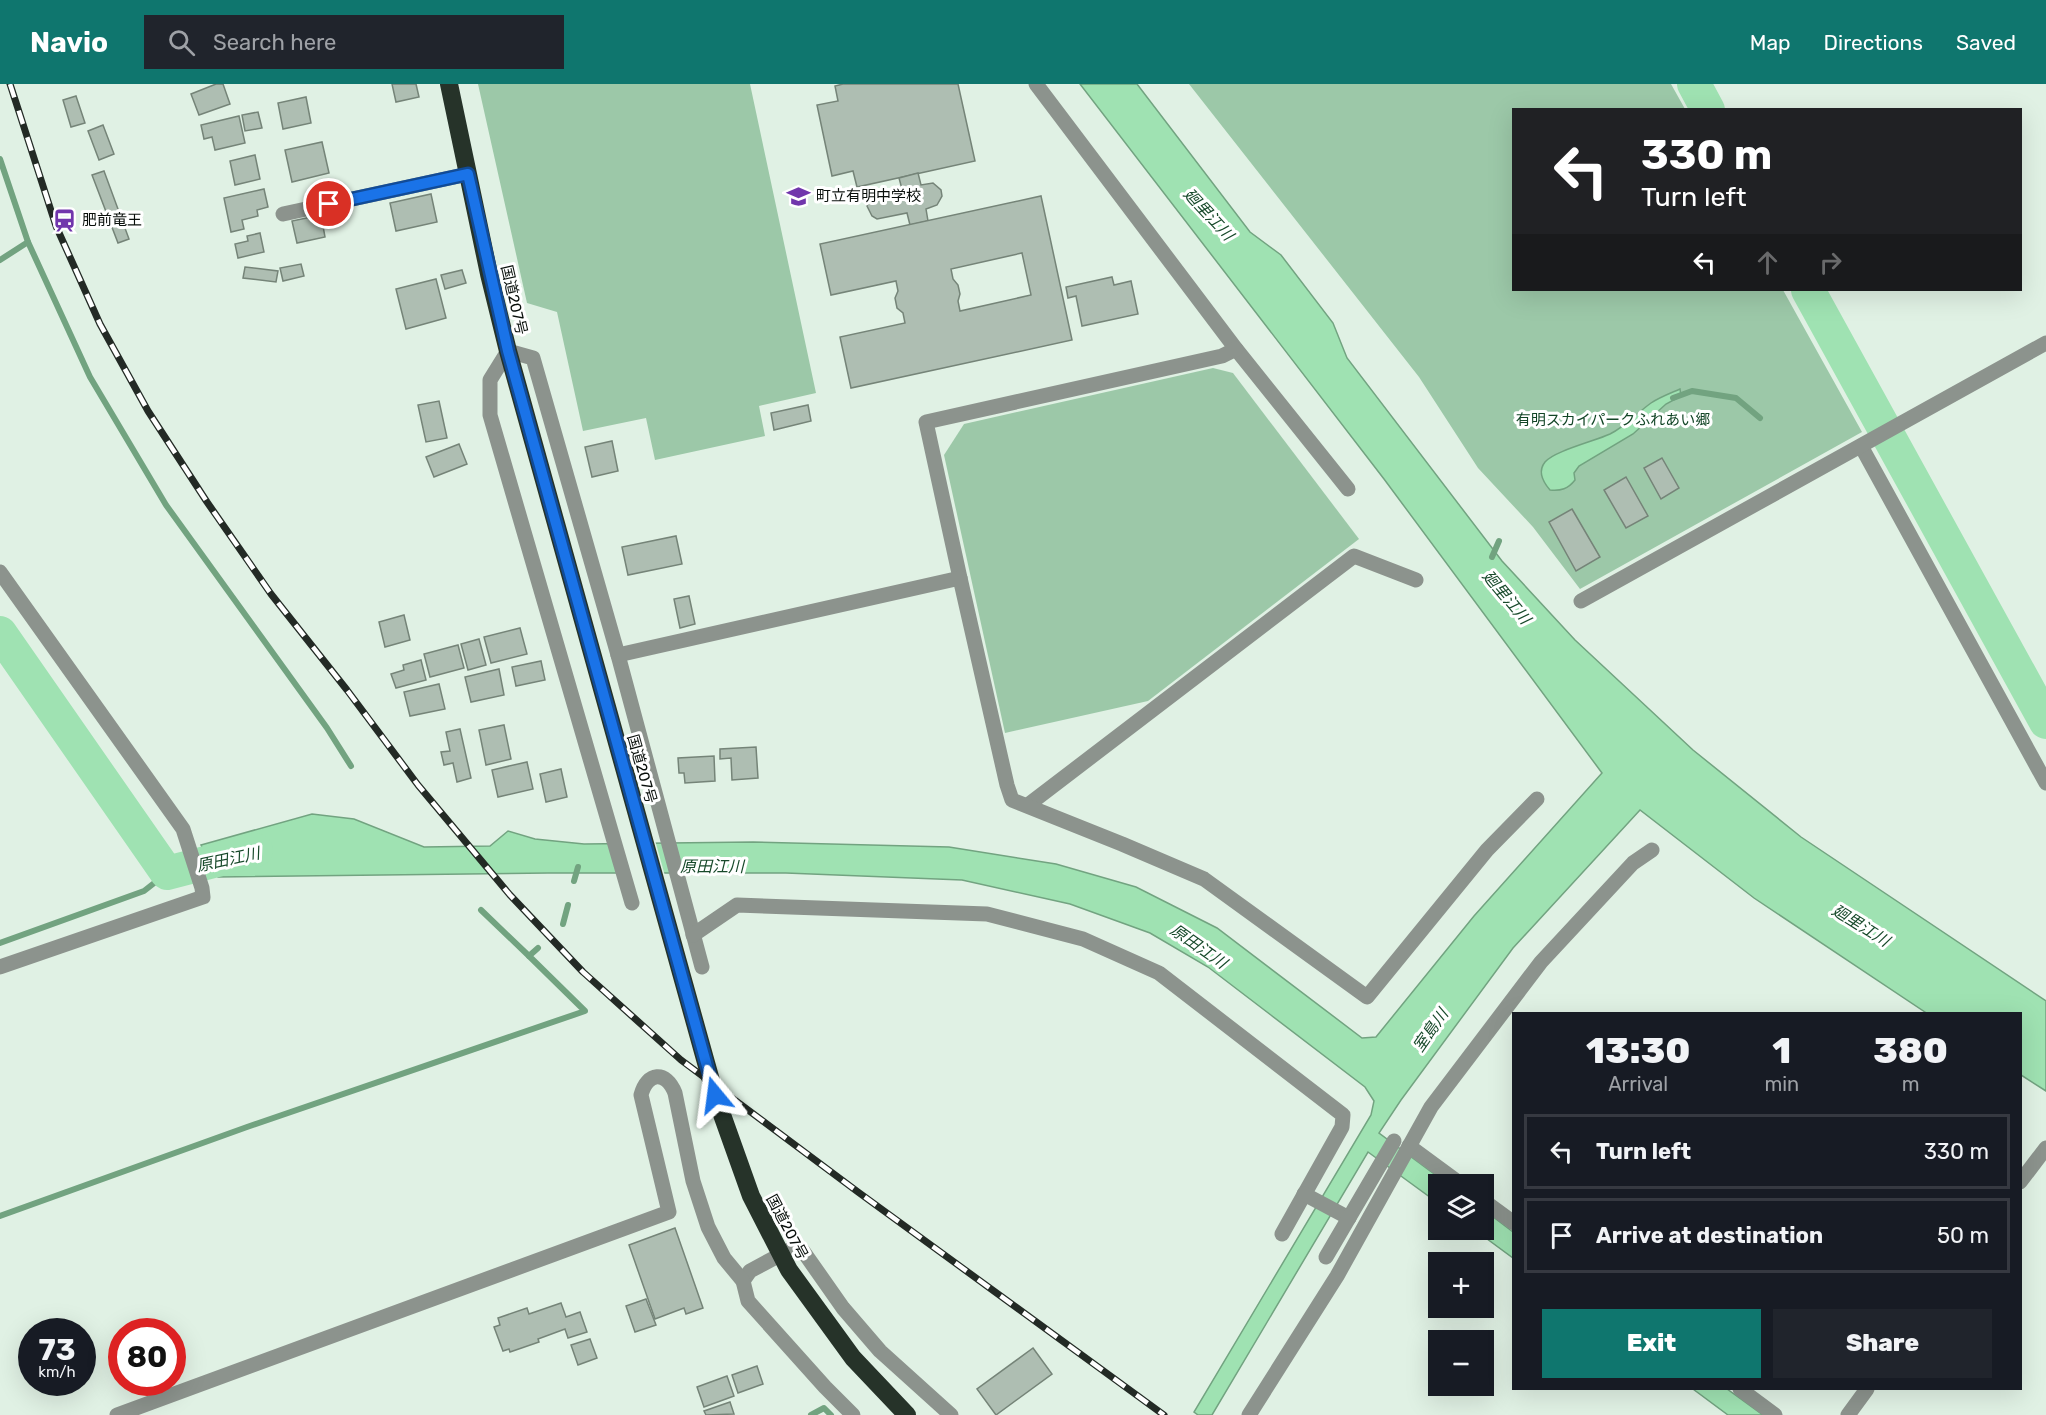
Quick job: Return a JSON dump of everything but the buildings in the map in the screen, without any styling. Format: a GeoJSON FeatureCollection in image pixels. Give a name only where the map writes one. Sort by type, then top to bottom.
{"type":"FeatureCollection","features":[{"type":"Feature","properties":{"kind":"highway","name":"国道207号"},"geometry":{"type":"LineString","coordinates":[[449,84],[508,351],[715,1095],[750,1196],[789,1270],[854,1358],[907,1415]]}},
{"type":"Feature","properties":{"kind":"street"},"geometry":{"type":"LineString","coordinates":[[1036,84],[1236,349],[1348,489]]}},
{"type":"Feature","properties":{"kind":"street"},"geometry":{"type":"LineString","coordinates":[[283,214],[468,174]]}},
{"type":"Feature","properties":{"kind":"street"},"geometry":{"type":"LineString","coordinates":[[1581,601],[2046,343]]}},
{"type":"Feature","properties":{"kind":"street"},"geometry":{"type":"LineString","coordinates":[[1236,349],[1222,356],[926,422],[1012,800],[1204,879],[1367,997],[1487,850],[1537,799]]}},
{"type":"Feature","properties":{"kind":"street"},"geometry":{"type":"LineString","coordinates":[[632,903],[490,415],[490,380],[508,351],[532,358],[618,655],[702,967]]}},
{"type":"Feature","properties":{"kind":"street"},"geometry":{"type":"LineString","coordinates":[[1861,446],[2046,783]]}},
{"type":"Feature","properties":{"kind":"street"},"geometry":{"type":"LineString","coordinates":[[1028,805],[1354,556],[1416,580]]}},
{"type":"Feature","properties":{"kind":"street"},"geometry":{"type":"LineString","coordinates":[[0,572],[183,829],[203,897],[0,967]]}},
{"type":"Feature","properties":{"kind":"street"},"geometry":{"type":"LineString","coordinates":[[618,655],[960,578]]}},
{"type":"Feature","properties":{"kind":"street"},"geometry":{"type":"LineString","coordinates":[[1326,1257],[1379,1165],[1431,1107],[1541,962],[1633,863],[1652,850]]}},
{"type":"Feature","properties":{"kind":"street"},"geometry":{"type":"LineString","coordinates":[[693,935],[737,906],[987,914],[1083,939],[1160,973],[1343,1114],[1342,1127],[1282,1234]]}},
{"type":"Feature","properties":{"kind":"street"},"geometry":{"type":"LineString","coordinates":[[117,1415],[669,1212],[641,1095],[644,1084],[653,1078],[662,1077],[671,1082],[675,1093],[693,1181],[708,1227],[724,1258],[743,1281],[748,1301],[853,1415]]}},
{"type":"Feature","properties":{"kind":"street"},"geometry":{"type":"LineString","coordinates":[[1249,1415],[1336,1276],[1392,1175],[1401,1143]]}},
{"type":"Feature","properties":{"kind":"street"},"geometry":{"type":"LineString","coordinates":[[1401,1143],[1446,1174]]}},
{"type":"Feature","properties":{"kind":"street"},"geometry":{"type":"LineString","coordinates":[[2022,1179],[2046,1148]]}},
{"type":"Feature","properties":{"kind":"street"},"geometry":{"type":"LineString","coordinates":[[1304,1194],[1349,1218]]}},
{"type":"Feature","properties":{"kind":"street"},"geometry":{"type":"LineString","coordinates":[[1494,1208],[1512,1222]]}},
{"type":"Feature","properties":{"kind":"street"},"geometry":{"type":"LineString","coordinates":[[743,1281],[750,1271],[793,1248],[803,1251],[843,1308],[880,1351],[951,1415]]}},
{"type":"Feature","properties":{"kind":"street"},"geometry":{"type":"LineString","coordinates":[[1741,1390],[1775,1415]]}},
{"type":"Feature","properties":{"kind":"street"},"geometry":{"type":"LineString","coordinates":[[1848,1415],[1866,1390]]}},
{"type":"Feature","properties":{"kind":"green space"},"geometry":{"type":"Polygon","coordinates":[[[478,84],[750,84],[816,393],[759,406],[765,436],[655,460],[646,418],[583,431],[557,312],[527,303],[478,84]]]}},
{"type":"Feature","properties":{"kind":"green space","name":"有明スカイパークふれあい郷"},"geometry":{"type":"Polygon","coordinates":[[[1189,84],[1671,84],[1684,108],[1512,108],[1512,291],[1784,291],[1862,432],[1580,589],[1533,527],[1478,468],[1419,377],[1189,84]]]}},
{"type":"Feature","properties":{"kind":"green space"},"geometry":{"type":"Polygon","coordinates":[[[1213,368],[1233,373],[1359,539],[1148,701],[1005,733],[944,455],[964,424],[1213,368]]]}},
{"type":"Feature","properties":{"kind":"water","name":"廻里江川"},"geometry":{"type":"Polygon","coordinates":[[[1080,84],[1137,84],[1250,232],[1281,255],[1333,323],[1347,358],[1502,561],[1575,640],[1693,750],[1801,837],[2046,1001],[2046,1091],[2022,1076],[2022,1012],[1925,1012],[1754,898],[1640,810],[1513,948],[1379,1133],[1434,1174],[1428,1174],[1428,1196],[1368,1152],[1212,1415],[1198,1415],[1194,1412],[1371,1115],[1374,1101],[1365,1087],[1208,967],[1150,933],[1070,904],[962,880],[786,873],[218,877],[201,845],[312,814],[354,819],[424,847],[490,846],[508,831],[535,839],[584,844],[753,842],[949,847],[1056,864],[1136,887],[1217,928],[1362,1038],[1376,1037],[1474,916],[1602,773],[1384,479],[1080,84]]]}},
{"type":"Feature","properties":{"kind":"water"},"geometry":{"type":"Polygon","coordinates":[[[1680,389],[1681,396],[1666,404],[1633,434],[1579,466],[1574,473],[1575,480],[1570,486],[1558,490],[1550,490],[1547,487],[1541,469],[1550,458],[1610,434],[1651,403],[1680,389]]]}},
{"type":"Feature","properties":{"kind":"water"},"geometry":{"type":"Polygon","coordinates":[[[1494,1218],[1512,1231],[1512,1257],[1489,1240],[1494,1240],[1494,1218]]]}},
{"type":"Feature","properties":{"kind":"water"},"geometry":{"type":"Polygon","coordinates":[[[1694,1390],[1728,1390],[1763,1415],[1728,1415],[1694,1390]]]}},
{"type":"Feature","properties":{"kind":"pier"},"geometry":{"type":"Polygon","coordinates":[[[620,840],[655,840],[665,876],[630,876],[620,840]]]}},
{"type":"Feature","properties":{"kind":"waterway"},"geometry":{"type":"LineString","coordinates":[[1694,84],[1707,108]]}},
{"type":"Feature","properties":{"kind":"waterway"},"geometry":{"type":"LineString","coordinates":[[0,159],[28,242],[90,377],[166,505],[327,728],[351,766]]}},
{"type":"Feature","properties":{"kind":"waterway"},"geometry":{"type":"LineString","coordinates":[[0,260],[28,242]]}},
{"type":"Feature","properties":{"kind":"waterway"},"geometry":{"type":"LineString","coordinates":[[1809,291],[2046,722]]}},
{"type":"Feature","properties":{"kind":"waterway"},"geometry":{"type":"LineString","coordinates":[[1673,398],[1692,391],[1736,398],[1760,418]]}},
{"type":"Feature","properties":{"kind":"waterway"},"geometry":{"type":"LineString","coordinates":[[1492,557],[1499,541]]}},
{"type":"Feature","properties":{"kind":"waterway","name":"原田江川"},"geometry":{"type":"LineString","coordinates":[[0,633],[167,873],[256,850]]}},
{"type":"Feature","properties":{"kind":"waterway"},"geometry":{"type":"LineString","coordinates":[[574,881],[578,867]]}},
{"type":"Feature","properties":{"kind":"waterway"},"geometry":{"type":"LineString","coordinates":[[0,943],[144,891],[167,873]]}},
{"type":"Feature","properties":{"kind":"waterway"},"geometry":{"type":"LineString","coordinates":[[563,924],[568,905]]}},
{"type":"Feature","properties":{"kind":"waterway"},"geometry":{"type":"LineString","coordinates":[[481,910],[529,956]]}},
{"type":"Feature","properties":{"kind":"waterway"},"geometry":{"type":"LineString","coordinates":[[0,1216],[247,1127],[585,1011],[529,956],[538,948]]}},
{"type":"Feature","properties":{"kind":"waterway","name":"室島川"},"geometry":{"type":"LineString","coordinates":[[811,1415],[824,1408],[831,1415]]}},
{"type":"Feature","properties":{"kind":"railway"},"geometry":{"type":"LineString","coordinates":[[10,84],[56,226],[100,324],[148,411],[271,594],[418,785],[510,895],[583,972],[681,1060],[1164,1415]]}},
{"type":"Feature","properties":{"kind":"place","name":"町立有明中学校"},"geometry":{"type":"Point","coordinates":[798,196]}},
{"type":"Feature","properties":{"kind":"place","name":"肥前竜王"},"geometry":{"type":"Point","coordinates":[64,220]}},
{"type":"Feature","properties":{"kind":"route"},"geometry":{"type":"LineString","coordinates":[[329,204],[468,174],[508,351],[715,1095]]}}]}
